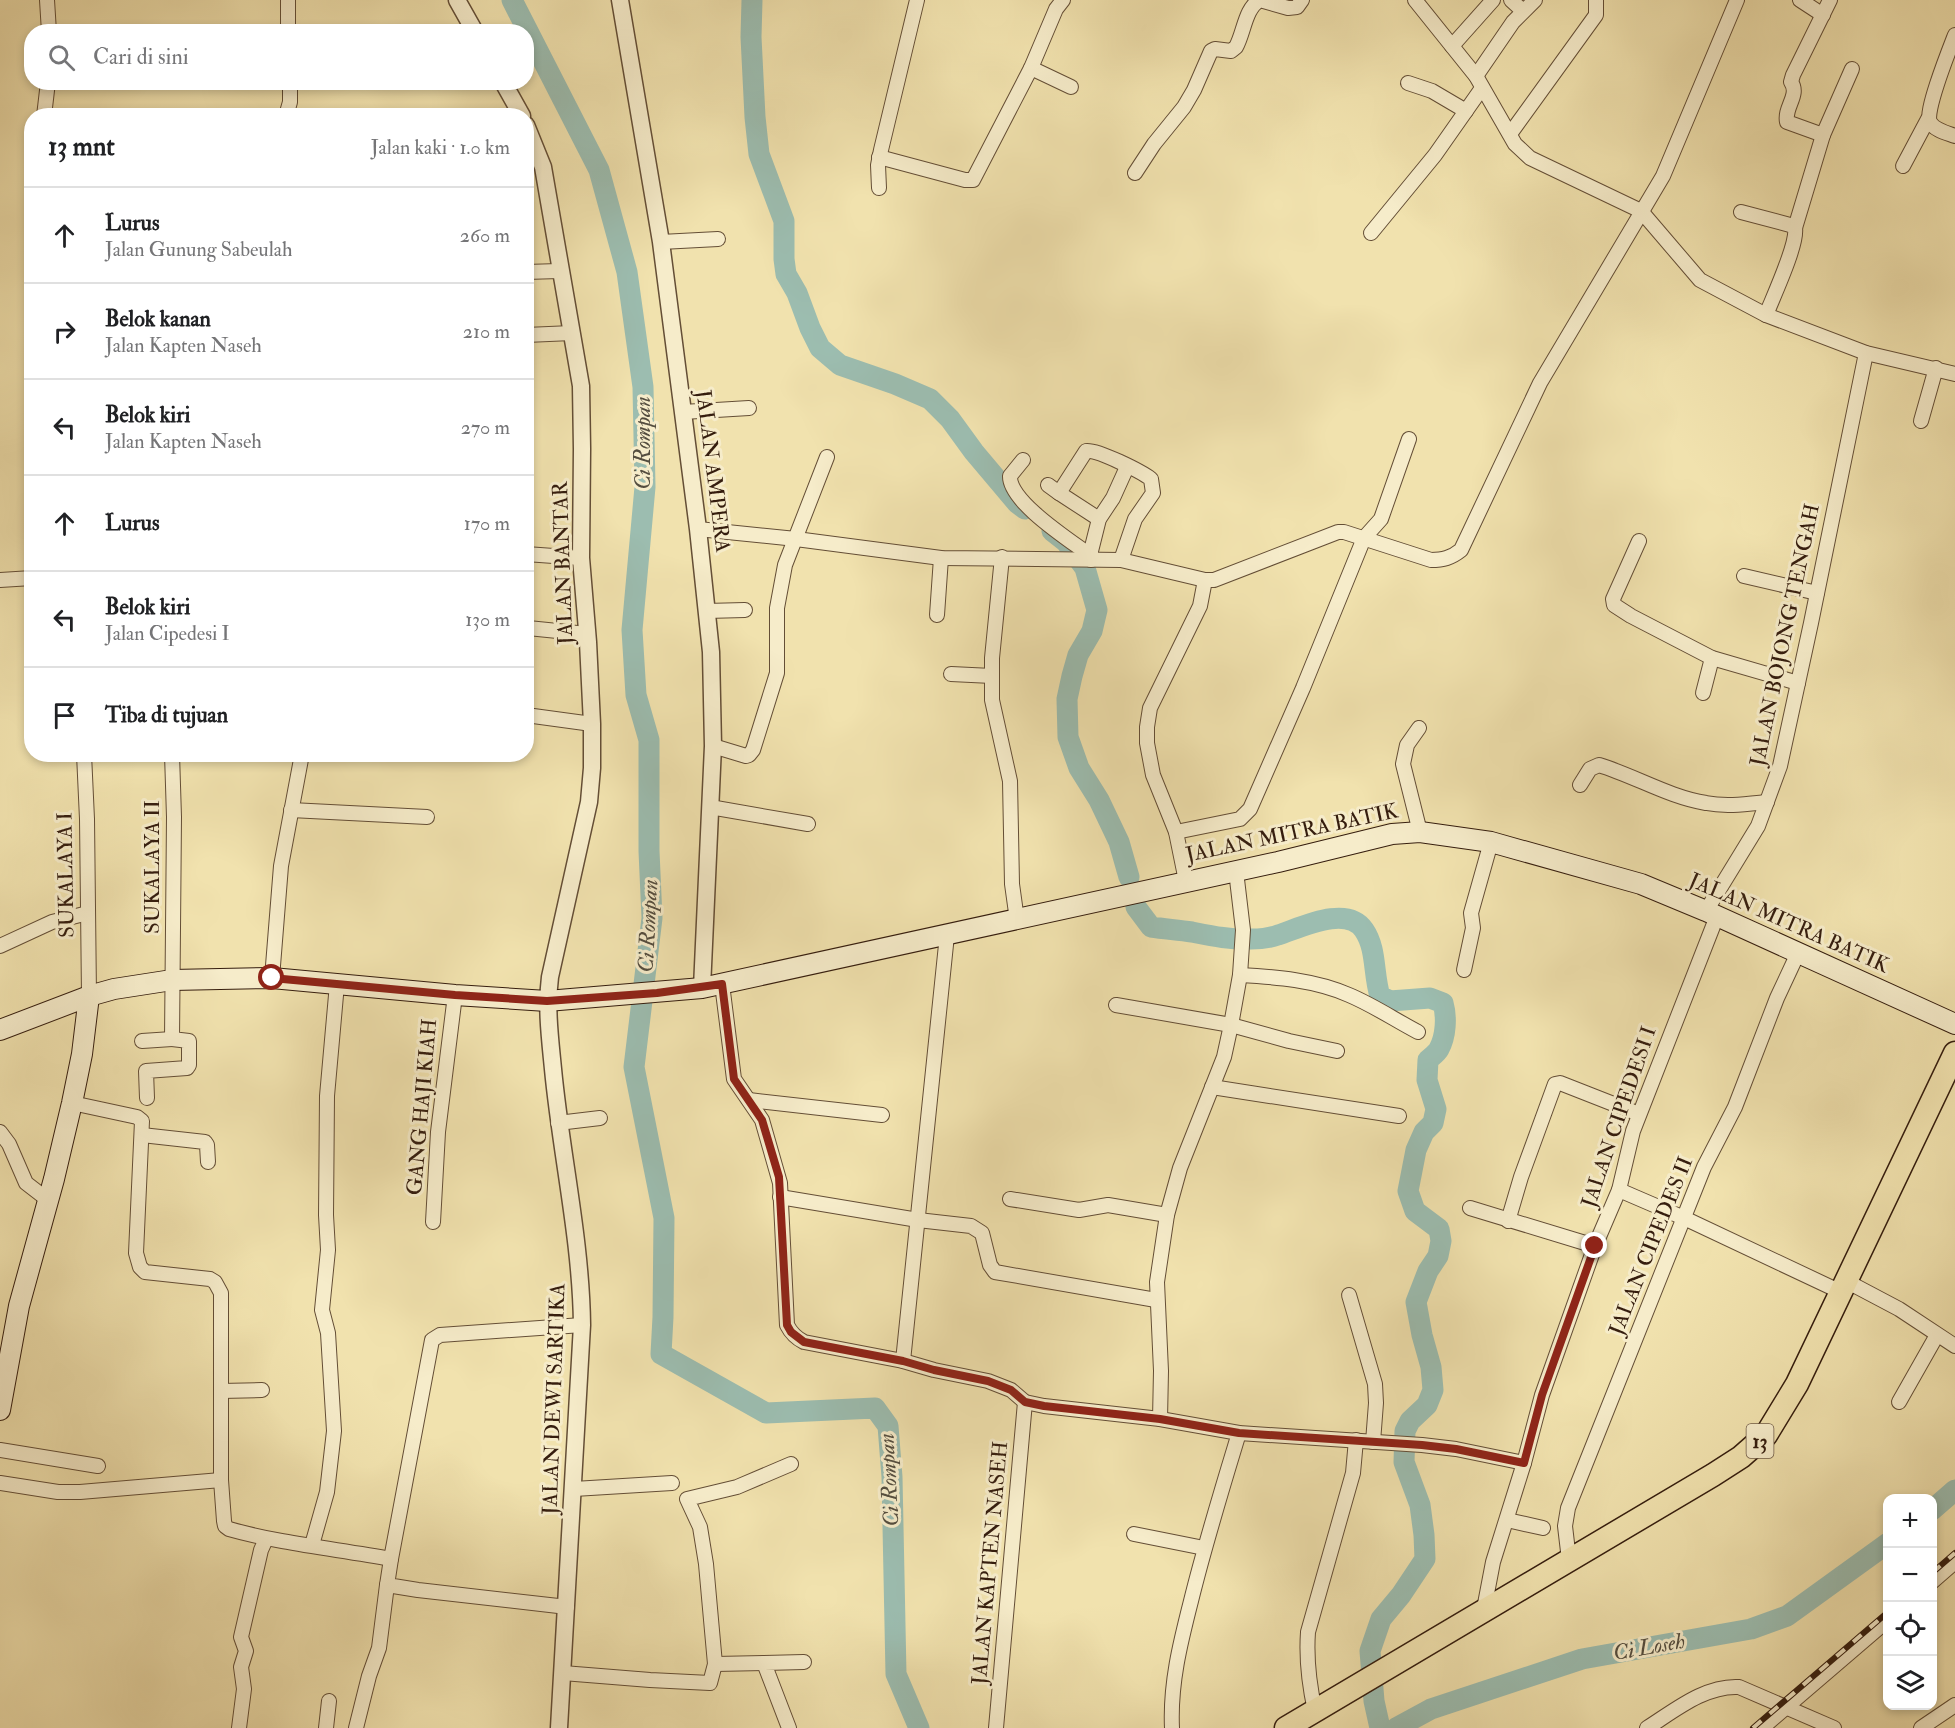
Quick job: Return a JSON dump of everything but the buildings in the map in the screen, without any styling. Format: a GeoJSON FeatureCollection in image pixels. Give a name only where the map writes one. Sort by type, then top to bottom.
{"type":"FeatureCollection","features":[{"type":"Feature","properties":{"kind":"highway","name":"13"},"geometry":{"type":"LineString","coordinates":[[1286,1728],[1729,1465],[1766,1435],[1797,1384],[1955,1053]]}},
{"type":"Feature","properties":{"kind":"main road","name":"JALAN MITRA BATIK"},"geometry":{"type":"LineString","coordinates":[[0,1030],[89,996],[114,989],[172,980],[272,978],[547,1001],[702,988],[1017,920],[1392,834],[1420,832],[1491,842],[1641,884],[1955,1024]]}},
{"type":"Feature","properties":{"kind":"main road"},"geometry":{"type":"LineString","coordinates":[[0,1410],[19,1306],[72,1102],[82,1054],[89,996]]}},
{"type":"Feature","properties":{"kind":"street"},"geometry":{"type":"LineString","coordinates":[[47,0],[48,24]]}},
{"type":"Feature","properties":{"kind":"street"},"geometry":{"type":"LineString","coordinates":[[288,0],[288,24]]}},
{"type":"Feature","properties":{"kind":"street"},"geometry":{"type":"LineString","coordinates":[[457,0],[470,24]]}},
{"type":"Feature","properties":{"kind":"street","name":"JALAN AMPERA"},"geometry":{"type":"LineString","coordinates":[[620,0],[661,242],[699,530],[711,652],[713,746],[702,988]]}},
{"type":"Feature","properties":{"kind":"street"},"geometry":{"type":"LineString","coordinates":[[879,188],[879,157],[917,0]]}},
{"type":"Feature","properties":{"kind":"street"},"geometry":{"type":"LineString","coordinates":[[879,157],[965,180],[973,180],[1031,68],[1056,9],[1063,0]]}},
{"type":"Feature","properties":{"kind":"street"},"geometry":{"type":"LineString","coordinates":[[1135,173],[1194,90],[1211,51],[1231,51],[1236,47],[1251,8],[1257,1],[1288,8],[1297,7],[1302,0]]}},
{"type":"Feature","properties":{"kind":"street"},"geometry":{"type":"LineString","coordinates":[[1415,0],[1479,82],[1515,144],[1530,158],[1641,212],[1700,280],[1766,315],[1866,353],[1955,374]]}},
{"type":"Feature","properties":{"kind":"street"},"geometry":{"type":"LineString","coordinates":[[1452,46],[1493,0]]}},
{"type":"Feature","properties":{"kind":"street"},"geometry":{"type":"LineString","coordinates":[[1511,0],[1523,11]]}},
{"type":"Feature","properties":{"kind":"street"},"geometry":{"type":"LineString","coordinates":[[1371,233],[1435,155],[1466,111],[1479,82],[1523,11],[1535,0]]}},
{"type":"Feature","properties":{"kind":"street"},"geometry":{"type":"LineString","coordinates":[[699,530],[796,539],[941,558],[1121,560],[1205,580],[1214,580],[1332,534],[1344,532],[1431,560],[1443,560],[1454,556],[1461,550],[1540,383],[1663,176],[1737,0]]}},
{"type":"Feature","properties":{"kind":"street"},"geometry":{"type":"LineString","coordinates":[[1800,0],[1823,15]]}},
{"type":"Feature","properties":{"kind":"street"},"geometry":{"type":"LineString","coordinates":[[1823,135],[1787,122],[1786,117],[1795,92],[1795,87],[1791,82],[1793,75],[1830,0]]}},
{"type":"Feature","properties":{"kind":"street"},"geometry":{"type":"LineString","coordinates":[[1510,134],[1596,15],[1598,2]]}},
{"type":"Feature","properties":{"kind":"street"},"geometry":{"type":"LineString","coordinates":[[1903,166],[1928,119],[1955,35]]}},
{"type":"Feature","properties":{"kind":"street"},"geometry":{"type":"LineString","coordinates":[[1031,68],[1071,87]]}},
{"type":"Feature","properties":{"kind":"street"},"geometry":{"type":"LineString","coordinates":[[1766,315],[1796,238],[1795,228],[1823,135],[1852,69]]}},
{"type":"Feature","properties":{"kind":"street"},"geometry":{"type":"LineString","coordinates":[[1408,83],[1432,91],[1466,111]]}},
{"type":"Feature","properties":{"kind":"street"},"geometry":{"type":"LineString","coordinates":[[45,108],[47,90]]}},
{"type":"Feature","properties":{"kind":"street"},"geometry":{"type":"LineString","coordinates":[[288,108],[290,90]]}},
{"type":"Feature","properties":{"kind":"street"},"geometry":{"type":"LineString","coordinates":[[507,90],[518,108]]}},
{"type":"Feature","properties":{"kind":"street"},"geometry":{"type":"LineString","coordinates":[[1928,119],[1931,124],[1955,136]]}},
{"type":"Feature","properties":{"kind":"street","name":"JALAN BANTAR"},"geometry":{"type":"LineString","coordinates":[[534,145],[543,167],[559,270],[581,386],[581,558],[592,724],[589,802],[550,977],[547,1001]]}},
{"type":"Feature","properties":{"kind":"street"},"geometry":{"type":"LineString","coordinates":[[1741,212],[1761,216],[1795,228]]}},
{"type":"Feature","properties":{"kind":"street"},"geometry":{"type":"LineString","coordinates":[[661,242],[718,239]]}},
{"type":"Feature","properties":{"kind":"street"},"geometry":{"type":"LineString","coordinates":[[534,272],[559,270]]}},
{"type":"Feature","properties":{"kind":"street"},"geometry":{"type":"LineString","coordinates":[[534,335],[572,333]]}},
{"type":"Feature","properties":{"kind":"street","name":"JALAN BOJONG TENGAH"},"geometry":{"type":"LineString","coordinates":[[1712,914],[1758,826],[1780,766],[1866,353]]}},
{"type":"Feature","properties":{"kind":"street"},"geometry":{"type":"LineString","coordinates":[[1921,421],[1936,368]]}},
{"type":"Feature","properties":{"kind":"street"},"geometry":{"type":"LineString","coordinates":[[683,412],[748,408]]}},
{"type":"Feature","properties":{"kind":"street"},"geometry":{"type":"LineString","coordinates":[[1176,832],[1240,819],[1250,809],[1303,688],[1364,538],[1381,519],[1409,439]]}},
{"type":"Feature","properties":{"kind":"street"},"geometry":{"type":"LineString","coordinates":[[1099,519],[1054,489],[1086,451],[1103,454],[1151,479],[1153,493],[1136,519],[1121,560]]}},
{"type":"Feature","properties":{"kind":"street"},"geometry":{"type":"LineString","coordinates":[[713,746],[746,756],[753,750],[777,674],[777,608],[786,565],[827,457]]}},
{"type":"Feature","properties":{"kind":"street"},"geometry":{"type":"LineString","coordinates":[[1023,459],[1010,476],[1010,484],[1032,512],[1084,560]]}},
{"type":"Feature","properties":{"kind":"street"},"geometry":{"type":"LineString","coordinates":[[1084,560],[1099,519],[1113,498],[1127,467]]}},
{"type":"Feature","properties":{"kind":"street"},"geometry":{"type":"LineString","coordinates":[[1639,541],[1612,599],[1613,603],[1631,616],[1712,658],[1798,683]]}},
{"type":"Feature","properties":{"kind":"street"},"geometry":{"type":"LineString","coordinates":[[534,555],[581,558]]}},
{"type":"Feature","properties":{"kind":"street"},"geometry":{"type":"LineString","coordinates":[[1002,557],[992,700],[1010,781],[1012,884],[1017,920]]}},
{"type":"Feature","properties":{"kind":"street"},"geometry":{"type":"LineString","coordinates":[[937,615],[941,558]]}},
{"type":"Feature","properties":{"kind":"street"},"geometry":{"type":"LineString","coordinates":[[1744,576],[1817,593]]}},
{"type":"Feature","properties":{"kind":"street"},"geometry":{"type":"LineString","coordinates":[[0,580],[24,578]]}},
{"type":"Feature","properties":{"kind":"street"},"geometry":{"type":"LineString","coordinates":[[1186,881],[1176,832],[1153,776],[1147,743],[1147,727],[1150,708],[1200,606],[1205,580]]}},
{"type":"Feature","properties":{"kind":"street"},"geometry":{"type":"LineString","coordinates":[[706,611],[745,610]]}},
{"type":"Feature","properties":{"kind":"street"},"geometry":{"type":"LineString","coordinates":[[534,629],[587,634]]}},
{"type":"Feature","properties":{"kind":"street"},"geometry":{"type":"LineString","coordinates":[[1703,693],[1712,658]]}},
{"type":"Feature","properties":{"kind":"street"},"geometry":{"type":"LineString","coordinates":[[951,674],[992,676]]}},
{"type":"Feature","properties":{"kind":"street"},"geometry":{"type":"LineString","coordinates":[[534,716],[592,724]]}},
{"type":"Feature","properties":{"kind":"street"},"geometry":{"type":"LineString","coordinates":[[1419,728],[1407,745],[1403,764],[1420,832]]}},
{"type":"Feature","properties":{"kind":"street","name":"SUKALAYA I"},"geometry":{"type":"LineString","coordinates":[[84,762],[89,996]]}},
{"type":"Feature","properties":{"kind":"street","name":"SUKALAYA II"},"geometry":{"type":"LineString","coordinates":[[172,762],[172,1039]]}},
{"type":"Feature","properties":{"kind":"street"},"geometry":{"type":"LineString","coordinates":[[272,978],[281,866],[300,762]]}},
{"type":"Feature","properties":{"kind":"street"},"geometry":{"type":"LineString","coordinates":[[1580,785],[1590,769],[1599,765],[1706,804],[1736,805],[1767,802]]}},
{"type":"Feature","properties":{"kind":"street"},"geometry":{"type":"LineString","coordinates":[[710,807],[808,824]]}},
{"type":"Feature","properties":{"kind":"street"},"geometry":{"type":"LineString","coordinates":[[291,810],[427,817]]}},
{"type":"Feature","properties":{"kind":"street"},"geometry":{"type":"LineString","coordinates":[[1464,970],[1473,928],[1471,913],[1491,842]]}},
{"type":"Feature","properties":{"kind":"street"},"geometry":{"type":"LineString","coordinates":[[1160,1419],[1161,1371],[1156,1282],[1167,1215],[1180,1168],[1224,1057],[1231,1025],[1240,975],[1243,930],[1236,871]]}},
{"type":"Feature","properties":{"kind":"street"},"geometry":{"type":"LineString","coordinates":[[0,946],[52,922],[88,913]]}},
{"type":"Feature","properties":{"kind":"street","name":"JALAN CIPEDESI I"},"geometry":{"type":"LineString","coordinates":[[1484,1609],[1493,1562],[1524,1463],[1542,1395],[1595,1246],[1619,1190],[1633,1131],[1712,914]]}},
{"type":"Feature","properties":{"kind":"street"},"geometry":{"type":"LineString","coordinates":[[903,1361],[947,935]]}},
{"type":"Feature","properties":{"kind":"street","name":"JALAN CIPEDES II"},"geometry":{"type":"LineString","coordinates":[[1569,1560],[1566,1526],[1568,1508],[1704,1167],[1735,1107],[1777,998],[1798,953]]}},
{"type":"Feature","properties":{"kind":"street"},"geometry":{"type":"LineString","coordinates":[[1240,975],[1297,981],[1325,987],[1368,1004],[1418,1032]]}},
{"type":"Feature","properties":{"kind":"street"},"geometry":{"type":"LineString","coordinates":[[312,1545],[327,1492],[334,1431],[329,1342],[323,1313],[328,1250],[327,1096],[337,984]]}},
{"type":"Feature","properties":{"kind":"street"},"geometry":{"type":"LineString","coordinates":[[722,984],[734,1079],[765,1128],[778,1170],[787,1325],[791,1332],[804,1342],[903,1361],[988,1381],[1011,1390],[1025,1402],[1044,1406],[1160,1419],[1239,1433],[1456,1449],[1524,1463]]}},
{"type":"Feature","properties":{"kind":"street","name":"GANG HAJI KIAH"},"geometry":{"type":"LineString","coordinates":[[433,1222],[438,1132],[455,995]]}},
{"type":"Feature","properties":{"kind":"street","name":"JALAN DEWI SARTIKA"},"geometry":{"type":"LineString","coordinates":[[547,1001],[558,1124],[582,1281],[574,1489],[559,1728]]}},
{"type":"Feature","properties":{"kind":"street"},"geometry":{"type":"LineString","coordinates":[[1116,1005],[1231,1025],[1280,1039],[1337,1051]]}},
{"type":"Feature","properties":{"kind":"street"},"geometry":{"type":"LineString","coordinates":[[142,1041],[172,1039],[189,1041],[189,1066],[146,1071],[147,1098]]}},
{"type":"Feature","properties":{"kind":"street"},"geometry":{"type":"LineString","coordinates":[[1508,1221],[1521,1177],[1555,1084],[1560,1083],[1639,1114]]}},
{"type":"Feature","properties":{"kind":"street"},"geometry":{"type":"LineString","coordinates":[[1212,1087],[1399,1116]]}},
{"type":"Feature","properties":{"kind":"street"},"geometry":{"type":"LineString","coordinates":[[749,1100],[882,1115]]}},
{"type":"Feature","properties":{"kind":"street"},"geometry":{"type":"LineString","coordinates":[[72,1102],[137,1117],[142,1121],[137,1260],[145,1272],[210,1279],[216,1282],[221,1293],[221,1480],[225,1526],[266,1539],[391,1559]]}},
{"type":"Feature","properties":{"kind":"street"},"geometry":{"type":"LineString","coordinates":[[558,1124],[600,1118]]}},
{"type":"Feature","properties":{"kind":"street"},"geometry":{"type":"LineString","coordinates":[[0,1132],[9,1144],[26,1183],[48,1200]]}},
{"type":"Feature","properties":{"kind":"street"},"geometry":{"type":"LineString","coordinates":[[142,1135],[205,1142],[208,1162]]}},
{"type":"Feature","properties":{"kind":"street"},"geometry":{"type":"LineString","coordinates":[[1619,1190],[1899,1309],[1955,1346]]}},
{"type":"Feature","properties":{"kind":"street"},"geometry":{"type":"LineString","coordinates":[[780,1197],[977,1228],[982,1233],[990,1266],[995,1272],[1156,1300]]}},
{"type":"Feature","properties":{"kind":"street"},"geometry":{"type":"LineString","coordinates":[[1010,1198],[1079,1210],[1108,1205],[1167,1215]]}},
{"type":"Feature","properties":{"kind":"street"},"geometry":{"type":"LineString","coordinates":[[1470,1209],[1595,1246]]}},
{"type":"Feature","properties":{"kind":"street"},"geometry":{"type":"LineString","coordinates":[[1349,1295],[1375,1384],[1376,1403],[1372,1442]]}},
{"type":"Feature","properties":{"kind":"street"},"geometry":{"type":"LineString","coordinates":[[356,1728],[369,1676],[379,1648],[391,1559],[432,1340],[440,1335],[582,1325]]}},
{"type":"Feature","properties":{"kind":"street"},"geometry":{"type":"LineString","coordinates":[[1899,1402],[1937,1335]]}},
{"type":"Feature","properties":{"kind":"street"},"geometry":{"type":"LineString","coordinates":[[221,1391],[262,1390]]}},
{"type":"Feature","properties":{"kind":"street","name":"JALAN KAPTEN NASEH"},"geometry":{"type":"LineString","coordinates":[[996,1728],[1025,1402]]}},
{"type":"Feature","properties":{"kind":"street"},"geometry":{"type":"LineString","coordinates":[[1172,1728],[1173,1677],[1204,1548],[1239,1433]]}},
{"type":"Feature","properties":{"kind":"street"},"geometry":{"type":"LineString","coordinates":[[1315,1711],[1307,1666],[1308,1632],[1353,1473],[1356,1440]]}},
{"type":"Feature","properties":{"kind":"street"},"geometry":{"type":"LineString","coordinates":[[0,1450],[98,1466]]}},
{"type":"Feature","properties":{"kind":"street"},"geometry":{"type":"LineString","coordinates":[[563,1673],[708,1683],[711,1681],[714,1664],[702,1536],[687,1499],[736,1487],[791,1464]]}},
{"type":"Feature","properties":{"kind":"street"},"geometry":{"type":"LineString","coordinates":[[0,1483],[58,1492],[80,1492],[221,1480]]}},
{"type":"Feature","properties":{"kind":"street"},"geometry":{"type":"LineString","coordinates":[[574,1489],[672,1483]]}},
{"type":"Feature","properties":{"kind":"street"},"geometry":{"type":"LineString","coordinates":[[1507,1520],[1543,1528]]}},
{"type":"Feature","properties":{"kind":"street"},"geometry":{"type":"LineString","coordinates":[[1134,1534],[1204,1548]]}},
{"type":"Feature","properties":{"kind":"street"},"geometry":{"type":"LineString","coordinates":[[239,1728],[244,1689],[241,1667],[246,1651],[241,1636],[261,1550],[266,1539]]}},
{"type":"Feature","properties":{"kind":"street"},"geometry":{"type":"LineString","coordinates":[[1937,1578],[1955,1562]]}},
{"type":"Feature","properties":{"kind":"street"},"geometry":{"type":"LineString","coordinates":[[387,1585],[567,1607]]}},
{"type":"Feature","properties":{"kind":"street"},"geometry":{"type":"LineString","coordinates":[[1762,1728],[1883,1623]]}},
{"type":"Feature","properties":{"kind":"street"},"geometry":{"type":"LineString","coordinates":[[714,1664],[804,1662]]}},
{"type":"Feature","properties":{"kind":"street"},"geometry":{"type":"LineString","coordinates":[[764,1664],[789,1728]]}},
{"type":"Feature","properties":{"kind":"street"},"geometry":{"type":"LineString","coordinates":[[1647,1728],[1705,1693],[1728,1686],[1739,1687],[1826,1726]]}},
{"type":"Feature","properties":{"kind":"street"},"geometry":{"type":"LineString","coordinates":[[326,1728],[329,1701]]}},
{"type":"Feature","properties":{"kind":"street"},"geometry":{"type":"LineString","coordinates":[[1921,1728],[1955,1705]]}},
{"type":"Feature","properties":{"kind":"waterway","name":"Ci Rompan"},"geometry":{"type":"LineString","coordinates":[[512,0],[524,24]]}},
{"type":"Feature","properties":{"kind":"waterway"},"geometry":{"type":"LineString","coordinates":[[752,0],[751,37],[759,154],[784,221],[786,274],[797,293],[820,348],[840,365],[930,399],[950,419],[974,452],[1017,503],[1025,509]]}},
{"type":"Feature","properties":{"kind":"waterway","name":"Ci Rompan"},"geometry":{"type":"LineString","coordinates":[[534,43],[599,170],[627,272],[643,387],[645,487],[632,630],[636,695],[649,740],[649,851],[652,918],[634,1067],[664,1218],[661,1354],[766,1413],[875,1408],[888,1426],[892,1477],[896,1674],[919,1728]]}},
{"type":"Feature","properties":{"kind":"waterway"},"geometry":{"type":"LineString","coordinates":[[1052,531],[1066,542],[1085,568],[1097,610],[1092,631],[1078,655],[1072,676],[1067,699],[1068,737],[1079,768],[1099,800],[1119,842],[1129,877]]}},
{"type":"Feature","properties":{"kind":"waterway"},"geometry":{"type":"LineString","coordinates":[[1136,907],[1151,927],[1236,939],[1268,938],[1310,923],[1335,918],[1356,922],[1364,930],[1371,945],[1380,996],[1390,1001],[1430,998],[1443,1003],[1445,1020],[1443,1038],[1438,1050],[1428,1060],[1427,1080],[1436,1109],[1433,1123],[1424,1132],[1416,1150],[1408,1191],[1415,1211],[1439,1229],[1441,1241],[1438,1256],[1428,1271],[1416,1302],[1431,1367],[1433,1390],[1427,1405],[1410,1421],[1405,1431],[1404,1462],[1420,1505],[1425,1559],[1401,1595],[1381,1619],[1370,1651],[1374,1701],[1380,1728]]}},
{"type":"Feature","properties":{"kind":"waterway","name":"Ci Loseh"},"geometry":{"type":"LineString","coordinates":[[1937,1506],[1955,1490]]}},
{"type":"Feature","properties":{"kind":"waterway","name":"Ci Loseh"},"geometry":{"type":"LineString","coordinates":[[1396,1728],[1431,1709],[1582,1659],[1751,1629],[1787,1616],[1883,1547]]}},
{"type":"Feature","properties":{"kind":"railway"},"geometry":{"type":"LineString","coordinates":[[1937,1569],[1955,1553]]}},
{"type":"Feature","properties":{"kind":"railway"},"geometry":{"type":"LineString","coordinates":[[1753,1728],[1883,1616]]}},
{"type":"Feature","properties":{"kind":"route"},"geometry":{"type":"LineString","coordinates":[[272,978],[547,1001],[657,993],[722,984],[734,1079],[762,1120],[778,1170],[787,1325],[791,1332],[804,1342],[903,1361],[988,1381],[1011,1390],[1025,1402],[1044,1406],[1160,1419],[1239,1433],[1359,1440],[1456,1449],[1524,1463],[1542,1395],[1595,1246]]}}]}
